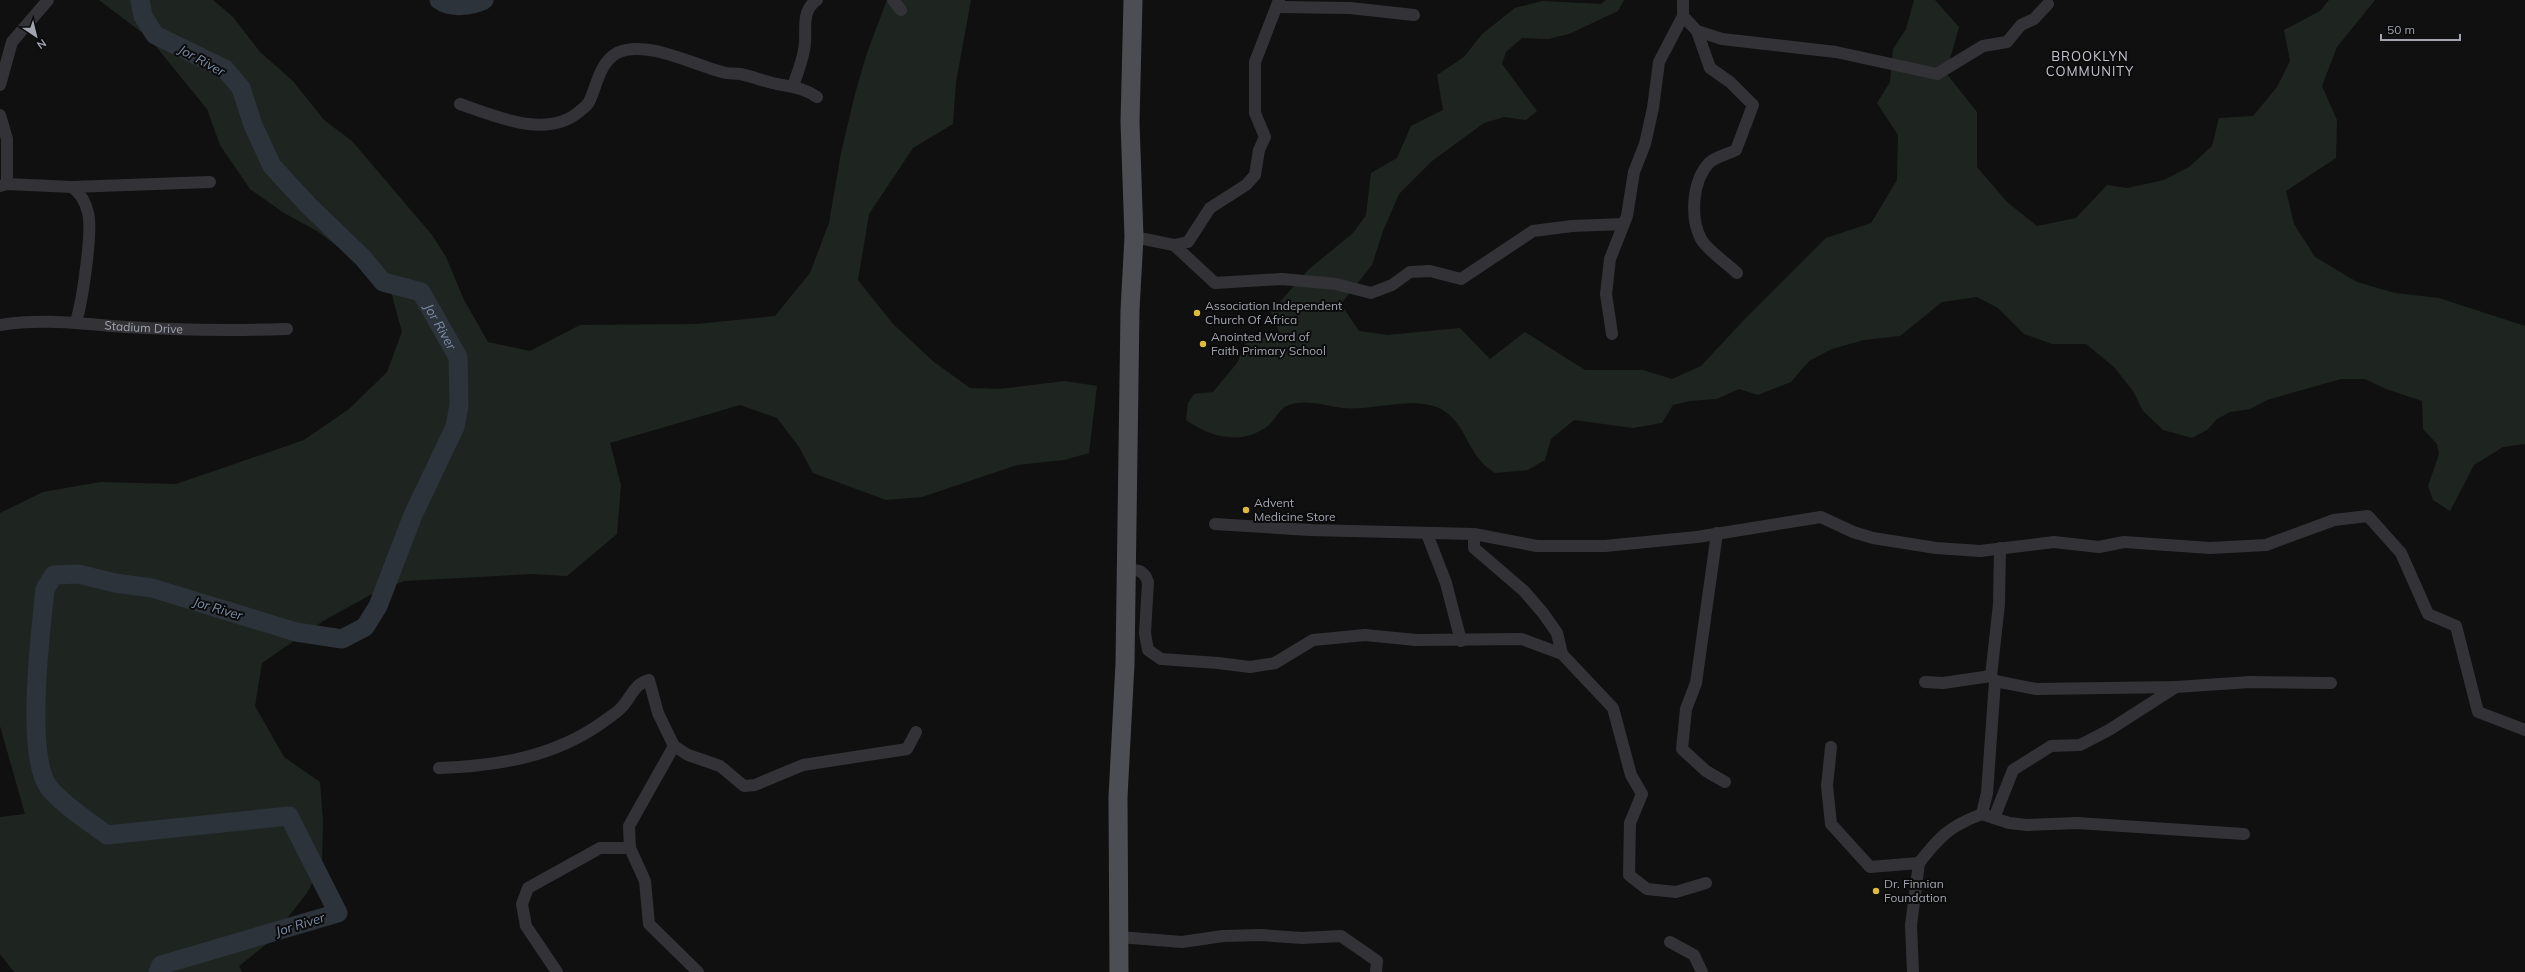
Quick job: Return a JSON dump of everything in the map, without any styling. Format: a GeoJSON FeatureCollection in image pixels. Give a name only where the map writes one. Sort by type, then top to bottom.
{"type":"FeatureCollection","features":[{"type":"Feature","properties":{"kind":"main road"},"geometry":{"type":"LineString","coordinates":[[1120,972],[1118,937],[1118,797],[1124,700],[1130,310],[1134,237],[1130,122],[1133,0]]}},
{"type":"Feature","properties":{"kind":"street"},"geometry":{"type":"LineString","coordinates":[[0,85],[12,42],[48,0]]}},
{"type":"Feature","properties":{"kind":"street"},"geometry":{"type":"LineString","coordinates":[[793,86],[805,48],[804,27],[811,4],[817,0]]}},
{"type":"Feature","properties":{"kind":"street"},"geometry":{"type":"LineString","coordinates":[[892,0],[901,10]]}},
{"type":"Feature","properties":{"kind":"street"},"geometry":{"type":"LineString","coordinates":[[1612,334],[1607,287],[1610,259],[1628,216],[1634,172],[1645,144],[1659,62],[1683,16],[1683,0]]}},
{"type":"Feature","properties":{"kind":"street"},"geometry":{"type":"LineString","coordinates":[[1134,237],[1174,245],[1188,242],[1210,208],[1246,185],[1255,175],[1259,150],[1265,137],[1255,113],[1255,62],[1278,4],[1350,8],[1414,15]]}},
{"type":"Feature","properties":{"kind":"street"},"geometry":{"type":"LineString","coordinates":[[1697,31],[1722,39],[1836,52],[1937,74],[1983,46],[2007,42],[2020,25],[2034,19],[2048,4]]}},
{"type":"Feature","properties":{"kind":"street"},"geometry":{"type":"LineString","coordinates":[[1683,16],[1697,31],[1710,68],[1730,82],[1753,105],[1736,150],[1710,162],[1699,176],[1694,205],[1695,222],[1702,240],[1737,273]]}},
{"type":"Feature","properties":{"kind":"street"},"geometry":{"type":"LineString","coordinates":[[460,104],[514,122],[548,125],[573,118],[588,104],[597,79],[605,65],[615,54],[626,50],[674,55],[722,72],[738,74],[807,90],[817,97]]}},
{"type":"Feature","properties":{"kind":"street"},"geometry":{"type":"LineString","coordinates":[[0,115],[7,139],[4,185],[72,187],[210,182]]}},
{"type":"Feature","properties":{"kind":"street"},"geometry":{"type":"LineString","coordinates":[[72,187],[82,198],[89,213],[82,303],[76,322]]}},
{"type":"Feature","properties":{"kind":"street"},"geometry":{"type":"LineString","coordinates":[[1174,245],[1215,283],[1282,279],[1336,284],[1371,293],[1392,285],[1410,272],[1430,271],[1462,279],[1533,231],[1572,226],[1624,224]]}},
{"type":"Feature","properties":{"kind":"street","name":"Stadium Drive"},"geometry":{"type":"LineString","coordinates":[[0,325],[22,321],[76,322],[215,332],[287,329]]}},
{"type":"Feature","properties":{"kind":"street"},"geometry":{"type":"LineString","coordinates":[[1215,524],[1310,530],[1474,534],[1544,546],[1605,546],[1717,533],[1821,517],[1853,532],[1873,538],[1936,548],[1980,551],[2054,542],[2099,547],[2124,542],[2210,548],[2266,545],[2334,520],[2368,516],[2401,553],[2428,614],[2456,626],[2478,712],[2525,730]]}},
{"type":"Feature","properties":{"kind":"street"},"geometry":{"type":"LineString","coordinates":[[1717,533],[1696,683],[1686,709],[1682,749],[1706,771],[1725,782]]}},
{"type":"Feature","properties":{"kind":"street"},"geometry":{"type":"LineString","coordinates":[[1427,534],[1446,583],[1461,641]]}},
{"type":"Feature","properties":{"kind":"street"},"geometry":{"type":"LineString","coordinates":[[1474,534],[1474,548],[1524,592],[1543,613],[1558,633],[1562,654]]}},
{"type":"Feature","properties":{"kind":"street"},"geometry":{"type":"LineString","coordinates":[[1982,814],[1987,793],[1993,679],[1999,604],[2000,548]]}},
{"type":"Feature","properties":{"kind":"street"},"geometry":{"type":"LineString","coordinates":[[1127,569],[1141,571],[1146,574],[1148,582],[1145,633],[1148,650],[1161,659],[1250,667],[1275,663],[1313,640],[1330,637],[1365,635],[1416,640],[1461,641],[1522,638],[1562,654],[1613,708],[1631,775],[1642,794],[1630,823],[1629,875],[1647,889],[1676,892],[1706,882]]}},
{"type":"Feature","properties":{"kind":"street"},"geometry":{"type":"LineString","coordinates":[[1925,682],[1943,683],[1993,679],[2036,689],[2176,687],[2250,682],[2331,683]]}},
{"type":"Feature","properties":{"kind":"street"},"geometry":{"type":"LineString","coordinates":[[439,768],[491,766],[546,752],[602,723],[622,707],[639,683],[649,680],[658,713],[674,746],[688,755],[720,766],[744,786],[750,786],[803,765],[907,749],[916,732]]}},
{"type":"Feature","properties":{"kind":"street"},"geometry":{"type":"LineString","coordinates":[[1994,818],[2013,770],[2051,746],[2080,745],[2176,687]]}},
{"type":"Feature","properties":{"kind":"street"},"geometry":{"type":"LineString","coordinates":[[674,746],[629,826],[630,848],[645,881],[649,924],[698,972]]}},
{"type":"Feature","properties":{"kind":"street"},"geometry":{"type":"LineString","coordinates":[[1831,747],[1827,786],[1831,824],[1870,867],[1919,863]]}},
{"type":"Feature","properties":{"kind":"street"},"geometry":{"type":"LineString","coordinates":[[1913,972],[1911,925],[1919,863],[1936,841],[1956,824],[1982,814],[2009,823],[2077,823],[2244,834]]}},
{"type":"Feature","properties":{"kind":"street"},"geometry":{"type":"LineString","coordinates":[[557,972],[526,926],[522,904],[528,888],[600,848],[630,848]]}},
{"type":"Feature","properties":{"kind":"street"},"geometry":{"type":"LineString","coordinates":[[1118,937],[1182,942],[1223,936],[1261,935],[1302,938],[1341,936],[1377,961],[1376,972]]}},
{"type":"Feature","properties":{"kind":"street"},"geometry":{"type":"LineString","coordinates":[[1670,942],[1694,955],[1702,972]]}},
{"type":"Feature","properties":{"kind":"shaded area"},"geometry":{"type":"Polygon","coordinates":[[[99,0],[213,0],[233,17],[260,52],[293,81],[324,120],[352,141],[432,235],[446,257],[464,300],[488,342],[530,351],[580,325],[697,324],[775,316],[810,273],[829,223],[841,153],[855,94],[867,53],[887,0],[971,0],[956,82],[953,124],[913,148],[869,214],[858,280],[893,324],[934,362],[970,388],[999,389],[1065,381],[1097,386],[1089,453],[1064,460],[1017,465],[922,497],[886,500],[813,473],[799,447],[777,418],[740,405],[610,443],[621,485],[617,534],[567,576],[531,574],[404,581],[372,594],[323,621],[262,663],[255,706],[284,757],[320,782],[323,821],[322,865],[307,893],[268,943],[239,966],[242,972],[14,972],[0,954],[0,817],[25,814],[0,726],[0,513],[43,492],[101,482],[176,484],[304,440],[349,409],[387,372],[402,332],[392,295],[370,271],[317,231],[284,213],[250,189],[220,145],[207,109],[149,38],[99,0]]]}},
{"type":"Feature","properties":{"kind":"shaded area"},"geometry":{"type":"Polygon","coordinates":[[[1606,0],[1624,0],[1618,11],[1569,34],[1548,39],[1522,38],[1506,52],[1502,64],[1537,111],[1526,120],[1504,117],[1484,123],[1432,161],[1399,194],[1383,231],[1372,265],[1341,304],[1359,331],[1387,335],[1460,328],[1490,359],[1525,332],[1585,370],[1643,370],[1672,379],[1701,366],[1742,322],[1826,238],[1871,223],[1897,180],[1898,135],[1877,103],[1890,82],[1893,49],[1906,29],[1914,0],[1935,0],[1959,27],[1946,73],[1977,112],[1977,167],[2007,202],[2037,226],[2076,218],[2107,185],[2127,188],[2164,180],[2189,167],[2212,146],[2219,118],[2253,116],[2277,87],[2290,61],[2284,30],[2320,11],[2329,0],[2375,0],[2337,47],[2322,86],[2337,120],[2336,158],[2286,191],[2294,224],[2315,257],[2357,282],[2395,293],[2439,298],[2525,326],[2525,444],[2503,447],[2474,465],[2450,511],[2433,500],[2428,486],[2439,454],[2437,444],[2423,429],[2422,401],[2386,389],[2365,379],[2341,379],[2267,400],[2250,409],[2230,412],[2217,419],[2207,430],[2192,438],[2163,430],[2143,411],[2133,391],[2114,367],[2086,344],[2052,344],[2024,334],[1998,308],[1977,297],[1942,302],[1900,336],[1864,340],[1832,349],[1809,361],[1791,382],[1758,395],[1739,389],[1717,399],[1690,401],[1673,405],[1662,423],[1633,428],[1574,420],[1551,439],[1545,460],[1528,470],[1495,473],[1476,455],[1459,427],[1448,414],[1441,409],[1419,403],[1343,408],[1309,403],[1296,403],[1282,409],[1265,428],[1245,436],[1235,437],[1225,437],[1205,431],[1186,420],[1188,403],[1194,394],[1213,392],[1237,363],[1246,343],[1279,333],[1271,312],[1308,270],[1353,233],[1366,215],[1371,173],[1397,158],[1411,126],[1443,110],[1437,75],[1464,57],[1482,34],[1515,8],[1542,1],[1601,4],[1606,0]]]}},
{"type":"Feature","properties":{"kind":"waterway","name":"Jor River"},"geometry":{"type":"LineString","coordinates":[[140,0],[143,16],[155,35],[225,69],[241,88],[253,125],[272,166],[308,205],[363,258],[383,282],[421,292],[458,357],[459,405],[455,427],[413,515],[378,606],[365,627],[342,639],[296,632],[152,588],[115,583],[78,574],[54,575],[45,589],[38,662],[36,723],[38,751],[42,773],[50,789],[56,796],[107,835],[289,816],[338,913],[161,965],[158,972]]}},
{"type":"Feature","properties":{"kind":"waterway","name":"Jor River"},"geometry":{"type":"LineString","coordinates":[[439,0],[455,6],[473,4],[484,0]]}},
{"type":"Feature","properties":{"kind":"place","name":"Association Independent Church Of Africa"},"geometry":{"type":"Point","coordinates":[1197,313]}},
{"type":"Feature","properties":{"kind":"place","name":"Anointed Word of Faith Primary School"},"geometry":{"type":"Point","coordinates":[1203,344]}},
{"type":"Feature","properties":{"kind":"place","name":"Advent Medicine Store"},"geometry":{"type":"Point","coordinates":[1246,510]}},
{"type":"Feature","properties":{"kind":"place","name":"Dr. Finnian Foundation"},"geometry":{"type":"Point","coordinates":[1876,891]}},
{"type":"Feature","properties":{"kind":"district","name":"BROOKLYN COMMUNITY"},"geometry":{"type":"Point","coordinates":[2090,64]}}]}
